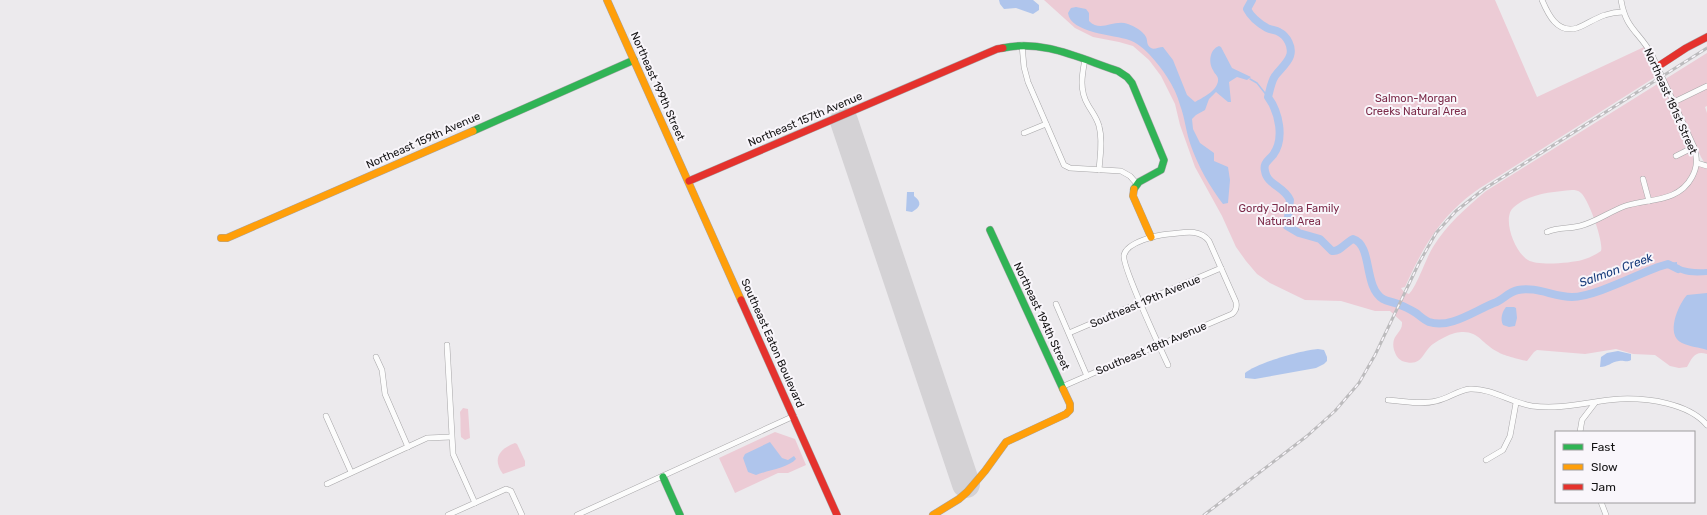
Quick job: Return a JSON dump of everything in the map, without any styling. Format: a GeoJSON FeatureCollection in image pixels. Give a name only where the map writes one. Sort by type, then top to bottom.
{"type":"FeatureCollection","features":[{"type":"Feature","properties":{"kind":"street","name":"Northeast 199th Street"},"geometry":{"type":"LineString","coordinates":[[607,0],[689,181]]}},
{"type":"Feature","properties":{"kind":"street"},"geometry":{"type":"LineString","coordinates":[[1542,0],[1549,15],[1556,24],[1570,29],[1577,28],[1605,15],[1623,12]]}},
{"type":"Feature","properties":{"kind":"street","name":"Northeast 181st Street"},"geometry":{"type":"LineString","coordinates":[[1621,0],[1623,12],[1629,25],[1648,47],[1674,102],[1694,147],[1697,163]]}},
{"type":"Feature","properties":{"kind":"street"},"geometry":{"type":"LineString","coordinates":[[1657,67],[1686,48],[1707,37]]}},
{"type":"Feature","properties":{"kind":"street"},"geometry":{"type":"LineString","coordinates":[[1022,45],[1024,67],[1028,82],[1061,160],[1070,168],[1123,172],[1130,176],[1137,184],[1133,190],[1133,196],[1151,237]]}},
{"type":"Feature","properties":{"kind":"street","name":"Northeast 157th Avenue"},"geometry":{"type":"LineString","coordinates":[[689,181],[997,49],[1011,46],[1032,45],[1085,59],[1118,71],[1127,76],[1132,83],[1163,155],[1164,165],[1159,172],[1137,184]]}},
{"type":"Feature","properties":{"kind":"street"},"geometry":{"type":"LineString","coordinates":[[1085,59],[1081,77],[1082,88],[1085,98],[1096,117],[1100,128],[1099,170]]}},
{"type":"Feature","properties":{"kind":"street","name":"Northeast 159th Avenue"},"geometry":{"type":"LineString","coordinates":[[221,238],[227,238],[634,60]]}},
{"type":"Feature","properties":{"kind":"street"},"geometry":{"type":"LineString","coordinates":[[1674,102],[1707,86]]}},
{"type":"Feature","properties":{"kind":"street"},"geometry":{"type":"LineString","coordinates":[[1024,133],[1046,124]]}},
{"type":"Feature","properties":{"kind":"street"},"geometry":{"type":"LineString","coordinates":[[1676,156],[1694,147]]}},
{"type":"Feature","properties":{"kind":"street"},"geometry":{"type":"LineString","coordinates":[[1547,232],[1556,228],[1580,226],[1598,220],[1624,206],[1670,196],[1680,191],[1691,179],[1697,163],[1707,166]]}},
{"type":"Feature","properties":{"kind":"street"},"geometry":{"type":"LineString","coordinates":[[1644,179],[1649,201]]}},
{"type":"Feature","properties":{"kind":"street","name":"Southeast Eaton Boulevard"},"geometry":{"type":"LineString","coordinates":[[689,181],[837,515]]}},
{"type":"Feature","properties":{"kind":"street","name":"Northeast 194th Street"},"geometry":{"type":"LineString","coordinates":[[933,515],[959,499],[967,492],[985,471],[1006,442],[1066,414],[1069,411],[1070,404],[990,230]]}},
{"type":"Feature","properties":{"kind":"street"},"geometry":{"type":"LineString","coordinates":[[1168,365],[1124,263],[1124,255],[1130,246],[1151,237],[1193,232],[1202,234],[1209,241],[1221,268]]}},
{"type":"Feature","properties":{"kind":"street","name":"Southeast 19th Avenue"},"geometry":{"type":"LineString","coordinates":[[1069,333],[1221,268]]}},
{"type":"Feature","properties":{"kind":"street","name":"Southeast 18th Avenue"},"geometry":{"type":"LineString","coordinates":[[1066,385],[1232,314],[1235,310],[1236,302],[1221,268]]}},
{"type":"Feature","properties":{"kind":"street"},"geometry":{"type":"LineString","coordinates":[[1056,304],[1087,376]]}},
{"type":"Feature","properties":{"kind":"street"},"geometry":{"type":"LineString","coordinates":[[447,345],[453,454],[475,503]]}},
{"type":"Feature","properties":{"kind":"street"},"geometry":{"type":"LineString","coordinates":[[376,356],[382,370],[386,398],[408,447]]}},
{"type":"Feature","properties":{"kind":"street"},"geometry":{"type":"LineString","coordinates":[[1388,400],[1429,403],[1471,389],[1491,393],[1516,403],[1533,406],[1567,408],[1620,399],[1654,401],[1684,408],[1701,418],[1707,425]]}},
{"type":"Feature","properties":{"kind":"street"},"geometry":{"type":"LineString","coordinates":[[1486,460],[1503,450],[1510,436],[1516,403]]}},
{"type":"Feature","properties":{"kind":"street"},"geometry":{"type":"LineString","coordinates":[[1580,431],[1582,420],[1595,403]]}},
{"type":"Feature","properties":{"kind":"street"},"geometry":{"type":"LineString","coordinates":[[326,416],[351,472]]}},
{"type":"Feature","properties":{"kind":"street"},"geometry":{"type":"LineString","coordinates":[[577,515],[794,416]]}},
{"type":"Feature","properties":{"kind":"street"},"geometry":{"type":"LineString","coordinates":[[326,484],[427,438],[451,437]]}},
{"type":"Feature","properties":{"kind":"street"},"geometry":{"type":"LineString","coordinates":[[663,477],[678,514]]}},
{"type":"Feature","properties":{"kind":"street"},"geometry":{"type":"LineString","coordinates":[[448,515],[508,489],[512,493],[522,515]]}},
{"type":"Feature","properties":{"kind":"street"},"geometry":{"type":"LineString","coordinates":[[1601,503],[1606,515]]}},
{"type":"Feature","properties":{"kind":"green space"},"geometry":{"type":"Polygon","coordinates":[[[1044,0],[1495,0],[1537,97],[1644,47],[1657,76],[1466,198],[1444,220],[1427,244],[1405,287],[1401,288],[1404,292],[1409,294],[1438,239],[1457,217],[1486,191],[1707,53],[1707,106],[1705,107],[1707,113],[1707,163],[1704,162],[1701,157],[1684,120],[1679,122],[1694,155],[1702,165],[1707,168],[1707,354],[1697,354],[1692,358],[1687,367],[1679,368],[1670,366],[1655,355],[1633,354],[1616,349],[1585,354],[1537,350],[1527,361],[1500,353],[1474,334],[1463,332],[1455,333],[1436,342],[1429,347],[1418,361],[1409,363],[1402,361],[1396,355],[1393,345],[1395,337],[1401,329],[1402,322],[1390,311],[1375,311],[1341,301],[1305,300],[1270,283],[1257,274],[1236,247],[1222,216],[1195,167],[1180,125],[1175,104],[1161,76],[1149,60],[1133,46],[1093,37],[1075,28],[1044,0]],[[1573,190],[1534,196],[1520,202],[1510,212],[1509,226],[1514,243],[1518,250],[1528,260],[1539,263],[1570,262],[1582,260],[1601,251],[1598,230],[1588,203],[1581,193],[1573,190]]]}},
{"type":"Feature","properties":{"kind":"green space"},"geometry":{"type":"Polygon","coordinates":[[[463,408],[468,409],[470,438],[465,440],[461,437],[460,412],[463,408]]]}},
{"type":"Feature","properties":{"kind":"green space"},"geometry":{"type":"Polygon","coordinates":[[[775,432],[795,439],[806,465],[788,473],[778,473],[735,493],[719,458],[775,432]]]}},
{"type":"Feature","properties":{"kind":"green space"},"geometry":{"type":"Polygon","coordinates":[[[515,443],[517,444],[525,461],[525,466],[503,474],[498,464],[499,455],[501,451],[509,445],[515,443]]]}},
{"type":"Feature","properties":{"kind":"water"},"geometry":{"type":"Polygon","coordinates":[[[999,0],[1033,0],[1039,5],[1039,10],[1033,14],[1016,8],[1004,9],[999,0]]]}},
{"type":"Feature","properties":{"kind":"water"},"geometry":{"type":"Polygon","coordinates":[[[1076,7],[1086,9],[1089,13],[1089,21],[1098,26],[1117,23],[1128,24],[1136,27],[1143,33],[1146,37],[1148,46],[1151,48],[1154,49],[1163,47],[1173,60],[1187,95],[1195,102],[1209,94],[1217,85],[1218,78],[1211,67],[1210,60],[1212,53],[1219,46],[1221,47],[1232,68],[1251,77],[1247,80],[1237,77],[1229,82],[1231,102],[1228,102],[1216,92],[1209,99],[1205,110],[1192,119],[1193,129],[1200,143],[1214,153],[1214,161],[1228,167],[1230,180],[1228,203],[1223,204],[1201,169],[1189,141],[1178,98],[1168,78],[1159,65],[1147,52],[1134,42],[1094,32],[1076,25],[1071,20],[1068,13],[1071,8],[1076,7]]]}},
{"type":"Feature","properties":{"kind":"water"},"geometry":{"type":"Polygon","coordinates":[[[907,192],[914,192],[914,196],[919,202],[919,206],[912,212],[906,211],[907,192]]]}},
{"type":"Feature","properties":{"kind":"water"},"geometry":{"type":"Polygon","coordinates":[[[1677,262],[1677,265],[1684,267],[1707,269],[1707,275],[1691,275],[1681,273],[1668,263],[1677,262]]]}},
{"type":"Feature","properties":{"kind":"water"},"geometry":{"type":"Polygon","coordinates":[[[1707,293],[1707,350],[1682,343],[1674,334],[1674,327],[1677,312],[1687,295],[1707,293]]]}},
{"type":"Feature","properties":{"kind":"water"},"geometry":{"type":"Polygon","coordinates":[[[1506,307],[1516,308],[1517,318],[1515,326],[1509,327],[1503,325],[1502,316],[1506,307]]]}},
{"type":"Feature","properties":{"kind":"water"},"geometry":{"type":"Polygon","coordinates":[[[1318,349],[1324,350],[1327,361],[1316,368],[1255,379],[1245,378],[1245,373],[1269,361],[1291,354],[1318,349]]]}},
{"type":"Feature","properties":{"kind":"water"},"geometry":{"type":"Polygon","coordinates":[[[1618,351],[1631,354],[1631,360],[1616,362],[1600,367],[1601,357],[1607,353],[1618,351]]]}},
{"type":"Feature","properties":{"kind":"water"},"geometry":{"type":"Polygon","coordinates":[[[770,442],[782,458],[788,460],[794,456],[796,459],[783,467],[756,475],[748,472],[743,458],[745,454],[770,442]]]}},
{"type":"Feature","properties":{"kind":"waterway","name":"Salmon Creek"},"geometry":{"type":"LineString","coordinates":[[1252,0],[1247,9],[1251,15],[1264,26],[1278,31],[1285,36],[1291,49],[1289,59],[1274,78],[1268,97],[1278,118],[1280,134],[1277,149],[1266,162],[1265,166],[1266,176],[1272,183],[1284,192],[1290,200],[1287,226],[1299,233],[1320,239],[1332,251],[1340,249],[1353,239],[1359,243],[1366,257],[1373,285],[1377,293],[1383,299],[1396,303],[1416,313],[1429,322],[1437,324],[1462,318],[1497,302],[1511,292],[1518,290],[1532,289],[1565,297],[1581,296],[1603,290],[1668,264],[1678,269]]}},
{"type":"Feature","properties":{"kind":"waterway","name":"Salmon Creek"},"geometry":{"type":"LineString","coordinates":[[1250,79],[1257,83],[1268,97]]}},
{"type":"Feature","properties":{"kind":"runway"},"geometry":{"type":"LineString","coordinates":[[844,121],[966,484]]}},
{"type":"Feature","properties":{"kind":"railway"},"geometry":{"type":"LineString","coordinates":[[1204,515],[1307,436],[1335,411],[1359,383],[1375,355],[1419,263],[1436,233],[1456,211],[1484,189],[1707,48]]}},
{"type":"Feature","properties":{"kind":"traffic: fast"},"geometry":{"type":"LineString","coordinates":[[1003,48],[1018,46],[1047,48],[1076,56],[1118,71],[1127,77],[1132,83],[1164,160],[1161,170],[1139,182],[1134,189]]}},
{"type":"Feature","properties":{"kind":"traffic: fast"},"geometry":{"type":"LineString","coordinates":[[473,131],[634,60]]}},
{"type":"Feature","properties":{"kind":"traffic: fast"},"geometry":{"type":"LineString","coordinates":[[990,230],[1063,389]]}},
{"type":"Feature","properties":{"kind":"traffic: fast"},"geometry":{"type":"LineString","coordinates":[[663,477],[680,515]]}},
{"type":"Feature","properties":{"kind":"traffic: slow"},"geometry":{"type":"LineString","coordinates":[[607,0],[741,300]]}},
{"type":"Feature","properties":{"kind":"traffic: slow"},"geometry":{"type":"LineString","coordinates":[[221,238],[227,238],[473,131]]}},
{"type":"Feature","properties":{"kind":"traffic: slow"},"geometry":{"type":"LineString","coordinates":[[1134,189],[1133,196],[1151,237]]}},
{"type":"Feature","properties":{"kind":"traffic: slow"},"geometry":{"type":"LineString","coordinates":[[933,515],[959,499],[967,492],[985,471],[1006,442],[1066,414],[1070,410],[1070,404],[1063,389]]}},
{"type":"Feature","properties":{"kind":"traffic: jam"},"geometry":{"type":"LineString","coordinates":[[1657,67],[1686,48],[1707,37]]}},
{"type":"Feature","properties":{"kind":"traffic: jam"},"geometry":{"type":"LineString","coordinates":[[689,181],[997,49],[1003,48]]}},
{"type":"Feature","properties":{"kind":"traffic: jam"},"geometry":{"type":"LineString","coordinates":[[741,300],[837,515]]}},
{"type":"Feature","properties":{"kind":"park label","name":"Salmon-Morgan Creeks Natural Area"},"geometry":{"type":"Point","coordinates":[1416,104]}},
{"type":"Feature","properties":{"kind":"park label","name":"Gordy Jolma Family Natural Area"},"geometry":{"type":"Point","coordinates":[1289,214]}}]}
